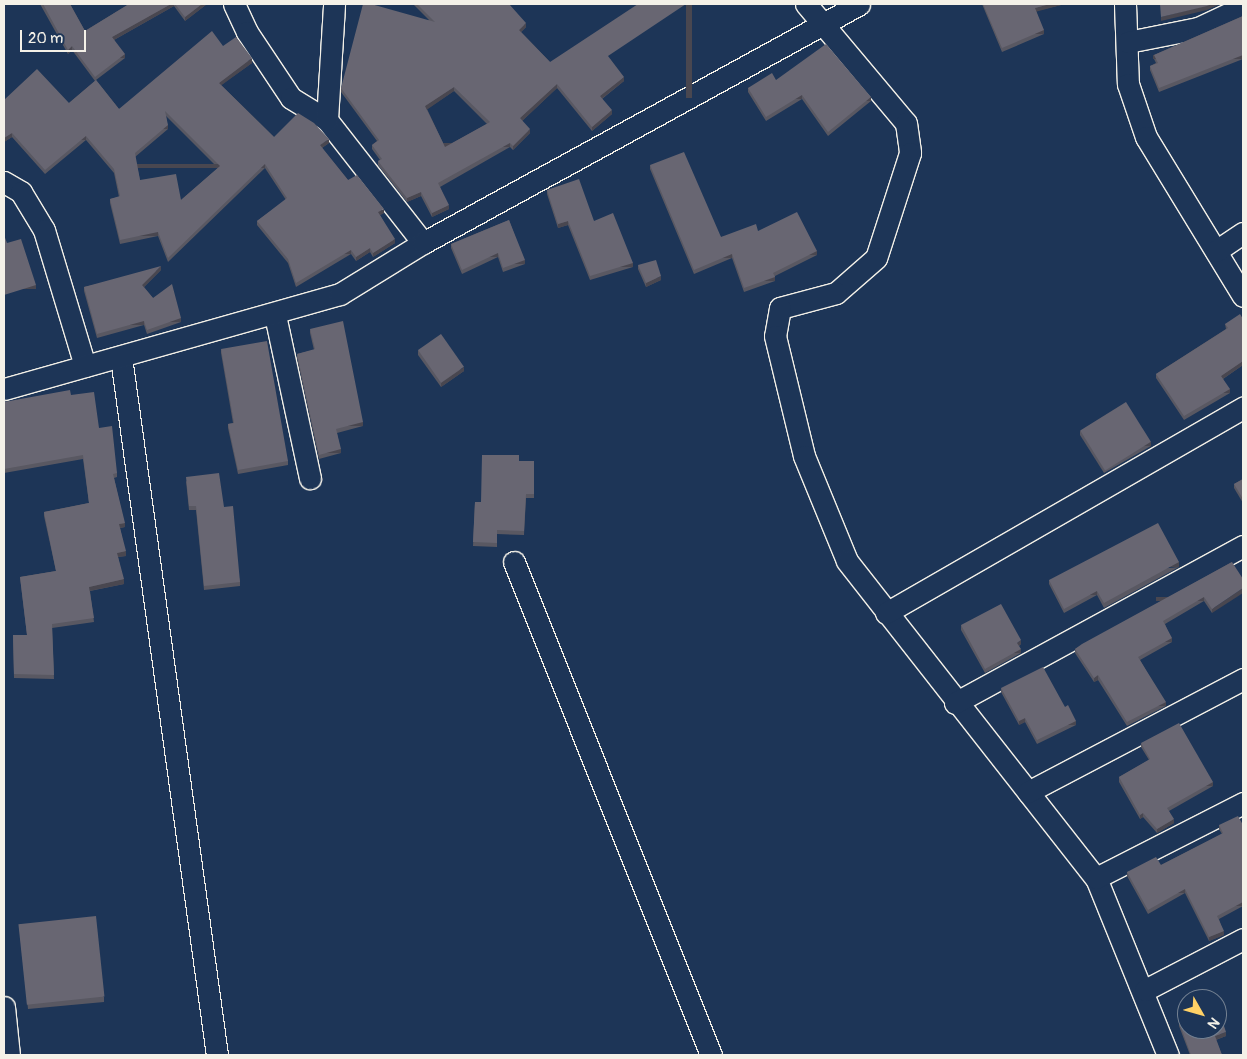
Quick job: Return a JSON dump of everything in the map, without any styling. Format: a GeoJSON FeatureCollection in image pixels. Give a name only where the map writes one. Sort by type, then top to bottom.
{"type":"FeatureCollection","features":[{"type":"Feature","properties":{"kind":"street"},"geometry":{"type":"LineString","coordinates":[[234,4],[247,32],[291,98],[327,120],[423,243]]}},
{"type":"Feature","properties":{"kind":"street"},"geometry":{"type":"LineString","coordinates":[[327,120],[334,4]]}},
{"type":"Feature","properties":{"kind":"street"},"geometry":{"type":"LineString","coordinates":[[806,4],[825,23],[906,123],[910,153],[876,258],[836,293],[780,308],[775,336],[804,456],[846,561],[955,703],[1096,878],[1145,990],[1168,1055]]}},
{"type":"Feature","properties":{"kind":"street"},"geometry":{"type":"LineString","coordinates":[[4,389],[275,315],[340,294],[423,243],[859,4]]}},
{"type":"Feature","properties":{"kind":"street"},"geometry":{"type":"LineString","coordinates":[[1125,4],[1128,42],[1128,84],[1146,137],[1243,296]]}},
{"type":"Feature","properties":{"kind":"street"},"geometry":{"type":"LineString","coordinates":[[1128,42],[1198,28],[1243,7]]}},
{"type":"Feature","properties":{"kind":"street"},"geometry":{"type":"LineString","coordinates":[[4,182],[21,192],[44,230],[86,366]]}},
{"type":"Feature","properties":{"kind":"street"},"geometry":{"type":"LineString","coordinates":[[1216,251],[1243,232]]}},
{"type":"Feature","properties":{"kind":"street"},"geometry":{"type":"LineString","coordinates":[[275,315],[310,478]]}},
{"type":"Feature","properties":{"kind":"street"},"geometry":{"type":"LineString","coordinates":[[121,357],[217,1055]]}},
{"type":"Feature","properties":{"kind":"street"},"geometry":{"type":"LineString","coordinates":[[886,613],[1243,408]]}},
{"type":"Feature","properties":{"kind":"street"},"geometry":{"type":"LineString","coordinates":[[955,703],[1243,546]]}},
{"type":"Feature","properties":{"kind":"street"},"geometry":{"type":"LineString","coordinates":[[514,562],[711,1055]]}},
{"type":"Feature","properties":{"kind":"street"},"geometry":{"type":"LineString","coordinates":[[1028,792],[1243,679]]}},
{"type":"Feature","properties":{"kind":"street"},"geometry":{"type":"LineString","coordinates":[[1096,878],[1243,803]]}},
{"type":"Feature","properties":{"kind":"street"},"geometry":{"type":"LineString","coordinates":[[1145,990],[1243,939]]}},
{"type":"Feature","properties":{"kind":"street"},"geometry":{"type":"LineString","coordinates":[[4,1007],[9,1055]]}},
{"type":"Feature","properties":{"kind":"building"},"geometry":{"type":"Polygon","coordinates":[[[43,4],[70,4],[85,31],[129,4],[171,4],[112,37],[125,54],[95,77],[72,46],[68,50],[43,4]]]}},
{"type":"Feature","properties":{"kind":"building"},"geometry":{"type":"Polygon","coordinates":[[[175,4],[202,4],[185,17],[175,4]]]}},
{"type":"Feature","properties":{"kind":"building"},"geometry":{"type":"Polygon","coordinates":[[[363,4],[371,4],[435,22],[417,4],[509,4],[526,23],[519,30],[550,62],[638,4],[686,4],[608,56],[624,77],[600,96],[612,110],[592,127],[557,84],[520,118],[530,129],[513,146],[510,143],[438,183],[449,205],[432,213],[421,192],[407,198],[378,161],[382,159],[372,145],[379,140],[341,88],[363,4]],[[454,87],[425,106],[445,147],[490,122],[454,87]]]}},
{"type":"Feature","properties":{"kind":"building"},"geometry":{"type":"Polygon","coordinates":[[[983,4],[1050,4],[1035,8],[1044,30],[1002,48],[983,4]]]}},
{"type":"Feature","properties":{"kind":"building"},"geometry":{"type":"Polygon","coordinates":[[[1160,4],[1212,4],[1161,17],[1160,4]]]}},
{"type":"Feature","properties":{"kind":"building"},"geometry":{"type":"Polygon","coordinates":[[[1243,16],[1243,55],[1159,88],[1150,66],[1158,63],[1154,55],[1243,16]]]}},
{"type":"Feature","properties":{"kind":"building"},"geometry":{"type":"Polygon","coordinates":[[[212,31],[223,46],[236,37],[252,58],[219,83],[274,137],[298,113],[314,123],[329,139],[320,145],[348,180],[357,175],[384,209],[378,212],[395,239],[373,253],[370,248],[356,257],[351,250],[296,283],[288,259],[257,221],[287,198],[265,164],[168,258],[158,232],[120,240],[110,199],[120,196],[114,169],[86,136],[45,170],[12,133],[4,138],[4,100],[37,69],[69,103],[96,80],[119,109],[212,31]],[[165,111],[168,125],[135,153],[140,180],[176,174],[181,200],[220,166],[165,111]]]}},
{"type":"Feature","properties":{"kind":"building"},"geometry":{"type":"Polygon","coordinates":[[[826,44],[871,97],[828,132],[802,95],[766,117],[748,88],[772,73],[776,80],[826,44]]]}},
{"type":"Feature","properties":{"kind":"building"},"geometry":{"type":"Polygon","coordinates":[[[684,152],[721,237],[756,224],[758,231],[797,212],[817,251],[773,273],[775,277],[744,288],[732,254],[694,270],[650,165],[684,152]]]}},
{"type":"Feature","properties":{"kind":"building"},"geometry":{"type":"Polygon","coordinates":[[[579,179],[594,221],[613,213],[633,263],[590,276],[568,221],[558,224],[547,190],[579,179]]]}},
{"type":"Feature","properties":{"kind":"building"},"geometry":{"type":"Polygon","coordinates":[[[509,220],[525,260],[503,268],[498,253],[462,270],[451,244],[509,220]]]}},
{"type":"Feature","properties":{"kind":"building"},"geometry":{"type":"Polygon","coordinates":[[[4,235],[7,243],[21,239],[36,285],[4,295],[4,235]]]}},
{"type":"Feature","properties":{"kind":"building"},"geometry":{"type":"Polygon","coordinates":[[[656,260],[661,276],[646,283],[638,265],[656,260]]]}},
{"type":"Feature","properties":{"kind":"building"},"geometry":{"type":"Polygon","coordinates":[[[161,266],[142,285],[153,298],[172,284],[181,318],[147,330],[144,321],[97,334],[84,287],[161,266]]]}},
{"type":"Feature","properties":{"kind":"building"},"geometry":{"type":"Polygon","coordinates":[[[1240,314],[1243,319],[1243,361],[1221,376],[1230,389],[1184,416],[1156,374],[1228,328],[1225,324],[1240,314]]]}},
{"type":"Feature","properties":{"kind":"building"},"geometry":{"type":"Polygon","coordinates":[[[343,321],[363,422],[336,429],[341,449],[319,455],[297,354],[315,349],[310,329],[343,321]]]}},
{"type":"Feature","properties":{"kind":"building"},"geometry":{"type":"Polygon","coordinates":[[[441,334],[464,367],[441,383],[418,350],[441,334]]]}},
{"type":"Feature","properties":{"kind":"building"},"geometry":{"type":"Polygon","coordinates":[[[267,341],[288,461],[238,470],[228,424],[234,423],[221,349],[267,341]]]}},
{"type":"Feature","properties":{"kind":"building"},"geometry":{"type":"Polygon","coordinates":[[[70,390],[71,395],[94,392],[99,428],[112,426],[117,473],[113,474],[125,523],[119,524],[126,551],[117,553],[124,579],[89,587],[94,618],[52,624],[54,675],[14,674],[13,635],[27,635],[20,577],[56,571],[44,512],[89,503],[83,455],[4,469],[4,402],[70,390]]]}},
{"type":"Feature","properties":{"kind":"building"},"geometry":{"type":"Polygon","coordinates":[[[1126,402],[1151,442],[1105,470],[1080,431],[1126,402]]]}},
{"type":"Feature","properties":{"kind":"building"},"geometry":{"type":"Polygon","coordinates":[[[482,455],[519,455],[519,461],[534,461],[534,494],[526,494],[524,531],[497,530],[497,543],[473,542],[475,502],[481,502],[482,455]]]}},
{"type":"Feature","properties":{"kind":"building"},"geometry":{"type":"Polygon","coordinates":[[[219,473],[224,507],[233,506],[240,582],[204,586],[196,506],[189,506],[186,477],[219,473]]]}},
{"type":"Feature","properties":{"kind":"building"},"geometry":{"type":"Polygon","coordinates":[[[1243,479],[1243,499],[1234,484],[1243,479]]]}},
{"type":"Feature","properties":{"kind":"building"},"geometry":{"type":"Polygon","coordinates":[[[1158,523],[1179,562],[1104,603],[1097,591],[1064,609],[1049,580],[1158,523]]]}},
{"type":"Feature","properties":{"kind":"building"},"geometry":{"type":"Polygon","coordinates":[[[1232,562],[1243,579],[1243,588],[1212,609],[1204,597],[1163,621],[1172,638],[1138,657],[1166,702],[1127,722],[1098,675],[1094,678],[1075,649],[1232,562]]]}},
{"type":"Feature","properties":{"kind":"building"},"geometry":{"type":"Polygon","coordinates":[[[1001,604],[1021,640],[1017,643],[1021,649],[985,669],[961,625],[1001,604]]]}},
{"type":"Feature","properties":{"kind":"building"},"geometry":{"type":"Polygon","coordinates":[[[1043,667],[1065,707],[1068,705],[1076,721],[1037,740],[1025,718],[1019,721],[1001,688],[1043,667]]]}},
{"type":"Feature","properties":{"kind":"building"},"geometry":{"type":"Polygon","coordinates":[[[1179,723],[1213,782],[1167,808],[1174,819],[1157,829],[1143,813],[1140,815],[1119,777],[1150,759],[1141,743],[1179,723]]]}},
{"type":"Feature","properties":{"kind":"building"},"geometry":{"type":"Polygon","coordinates":[[[1238,816],[1243,825],[1243,902],[1217,916],[1224,931],[1209,937],[1185,889],[1148,910],[1127,872],[1156,857],[1161,865],[1223,833],[1219,825],[1238,816]]]}},
{"type":"Feature","properties":{"kind":"building"},"geometry":{"type":"Polygon","coordinates":[[[96,916],[104,997],[27,1005],[18,924],[96,916]]]}},
{"type":"Feature","properties":{"kind":"building"},"geometry":{"type":"Polygon","coordinates":[[[1185,1039],[1216,1039],[1222,1055],[1191,1055],[1185,1039]]]}}]}
